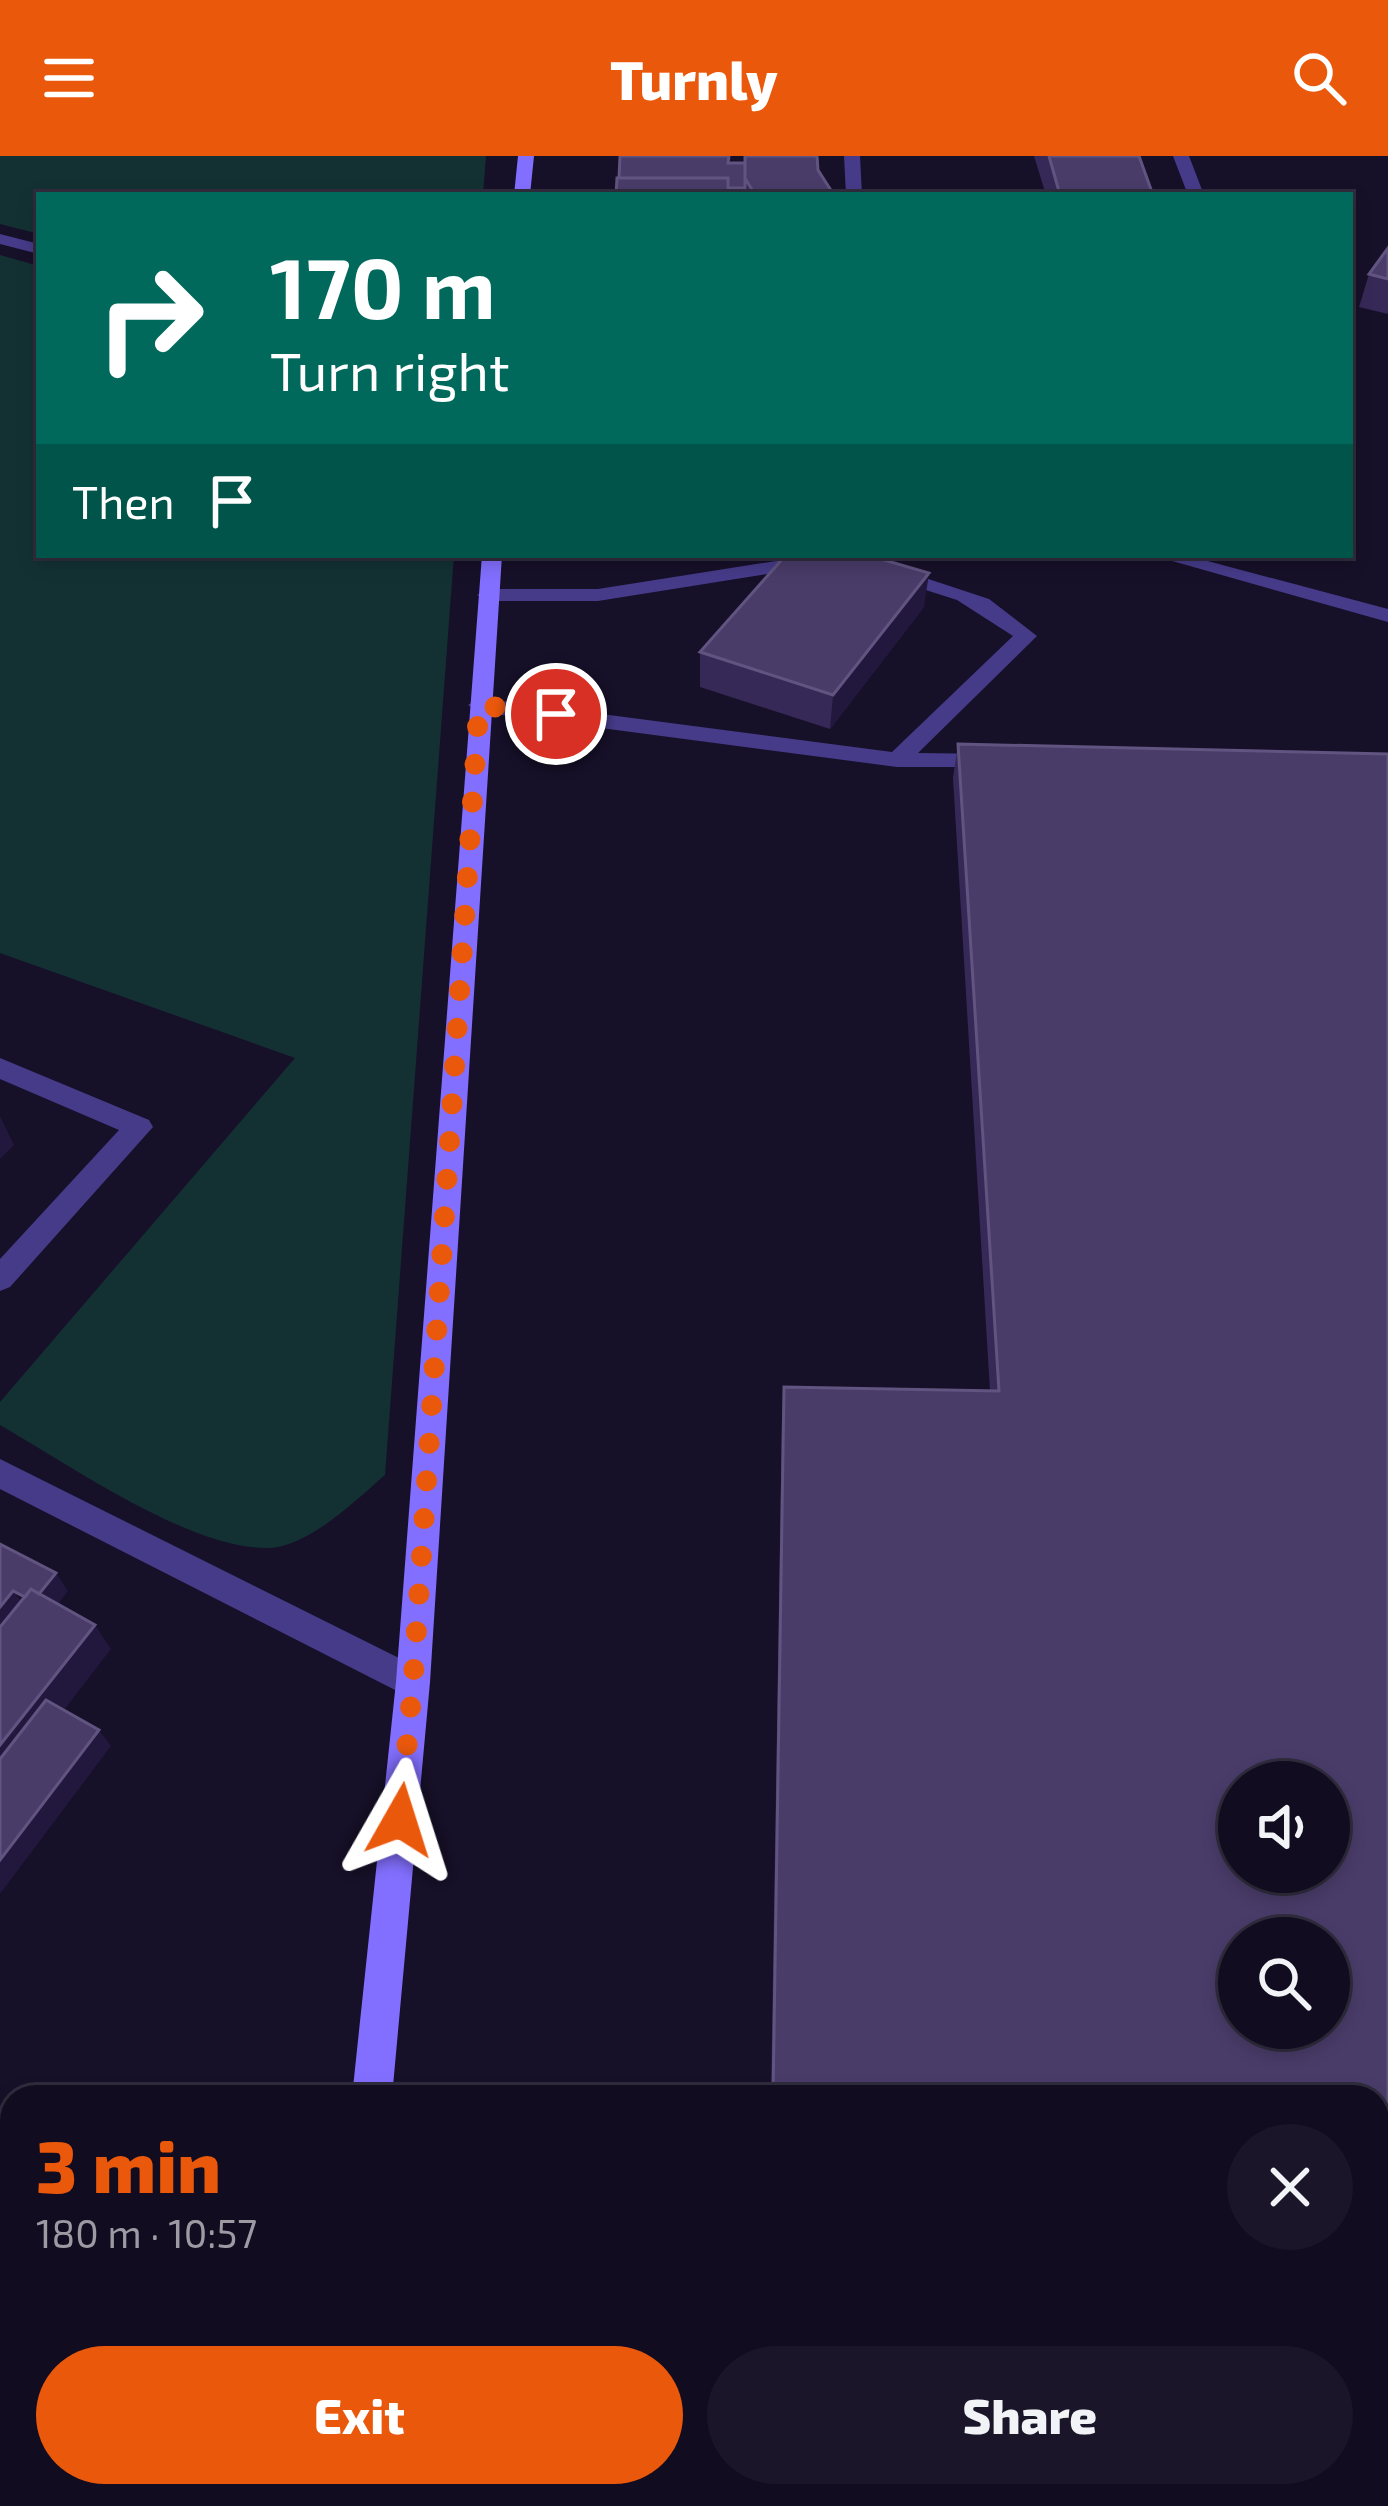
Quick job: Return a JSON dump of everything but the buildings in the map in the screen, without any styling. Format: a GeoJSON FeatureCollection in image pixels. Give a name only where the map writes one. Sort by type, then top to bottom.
{"type":"FeatureCollection","features":[{"type":"Feature","properties":{"kind":"street"},"geometry":{"type":"LineString","coordinates":[[522,192],[526,156]]}},
{"type":"Feature","properties":{"kind":"street"},"geometry":{"type":"LineString","coordinates":[[852,156],[854,192]]}},
{"type":"Feature","properties":{"kind":"street"},"geometry":{"type":"LineString","coordinates":[[1181,156],[1195,192]]}},
{"type":"Feature","properties":{"kind":"street"},"geometry":{"type":"LineString","coordinates":[[0,238],[36,248]]}},
{"type":"Feature","properties":{"kind":"street"},"geometry":{"type":"LineString","coordinates":[[373,2085],[413,1682],[492,558]]}},
{"type":"Feature","properties":{"kind":"street"},"geometry":{"type":"LineString","coordinates":[[1172,558],[1388,616]]}},
{"type":"Feature","properties":{"kind":"street"},"geometry":{"type":"LineString","coordinates":[[488,595],[598,595],[807,560],[841,563]]}},
{"type":"Feature","properties":{"kind":"street"},"geometry":{"type":"LineString","coordinates":[[877,570],[934,584],[969,599],[1014,622],[1026,636],[897,760]]}},
{"type":"Feature","properties":{"kind":"street"},"geometry":{"type":"LineString","coordinates":[[479,705],[897,760],[1014,762]]}},
{"type":"Feature","properties":{"kind":"street"},"geometry":{"type":"LineString","coordinates":[[0,1068],[139,1127],[0,1279]]}},
{"type":"Feature","properties":{"kind":"street"},"geometry":{"type":"LineString","coordinates":[[0,1473],[413,1682]]}},
{"type":"Feature","properties":{"kind":"green space"},"geometry":{"type":"Polygon","coordinates":[[[0,156],[486,156],[483,192],[36,192],[36,233],[0,224],[0,156]]]}},
{"type":"Feature","properties":{"kind":"green space"},"geometry":{"type":"Polygon","coordinates":[[[0,255],[36,265],[36,558],[454,558],[385,1475],[300,1540],[268,1548],[203,1535],[131,1502],[0,1425],[0,1402],[295,1058],[0,953],[0,255]]]}},
{"type":"Feature","properties":{"kind":"route"},"geometry":{"type":"LineString","coordinates":[[400,1820],[479,705],[556,714]]}}]}
